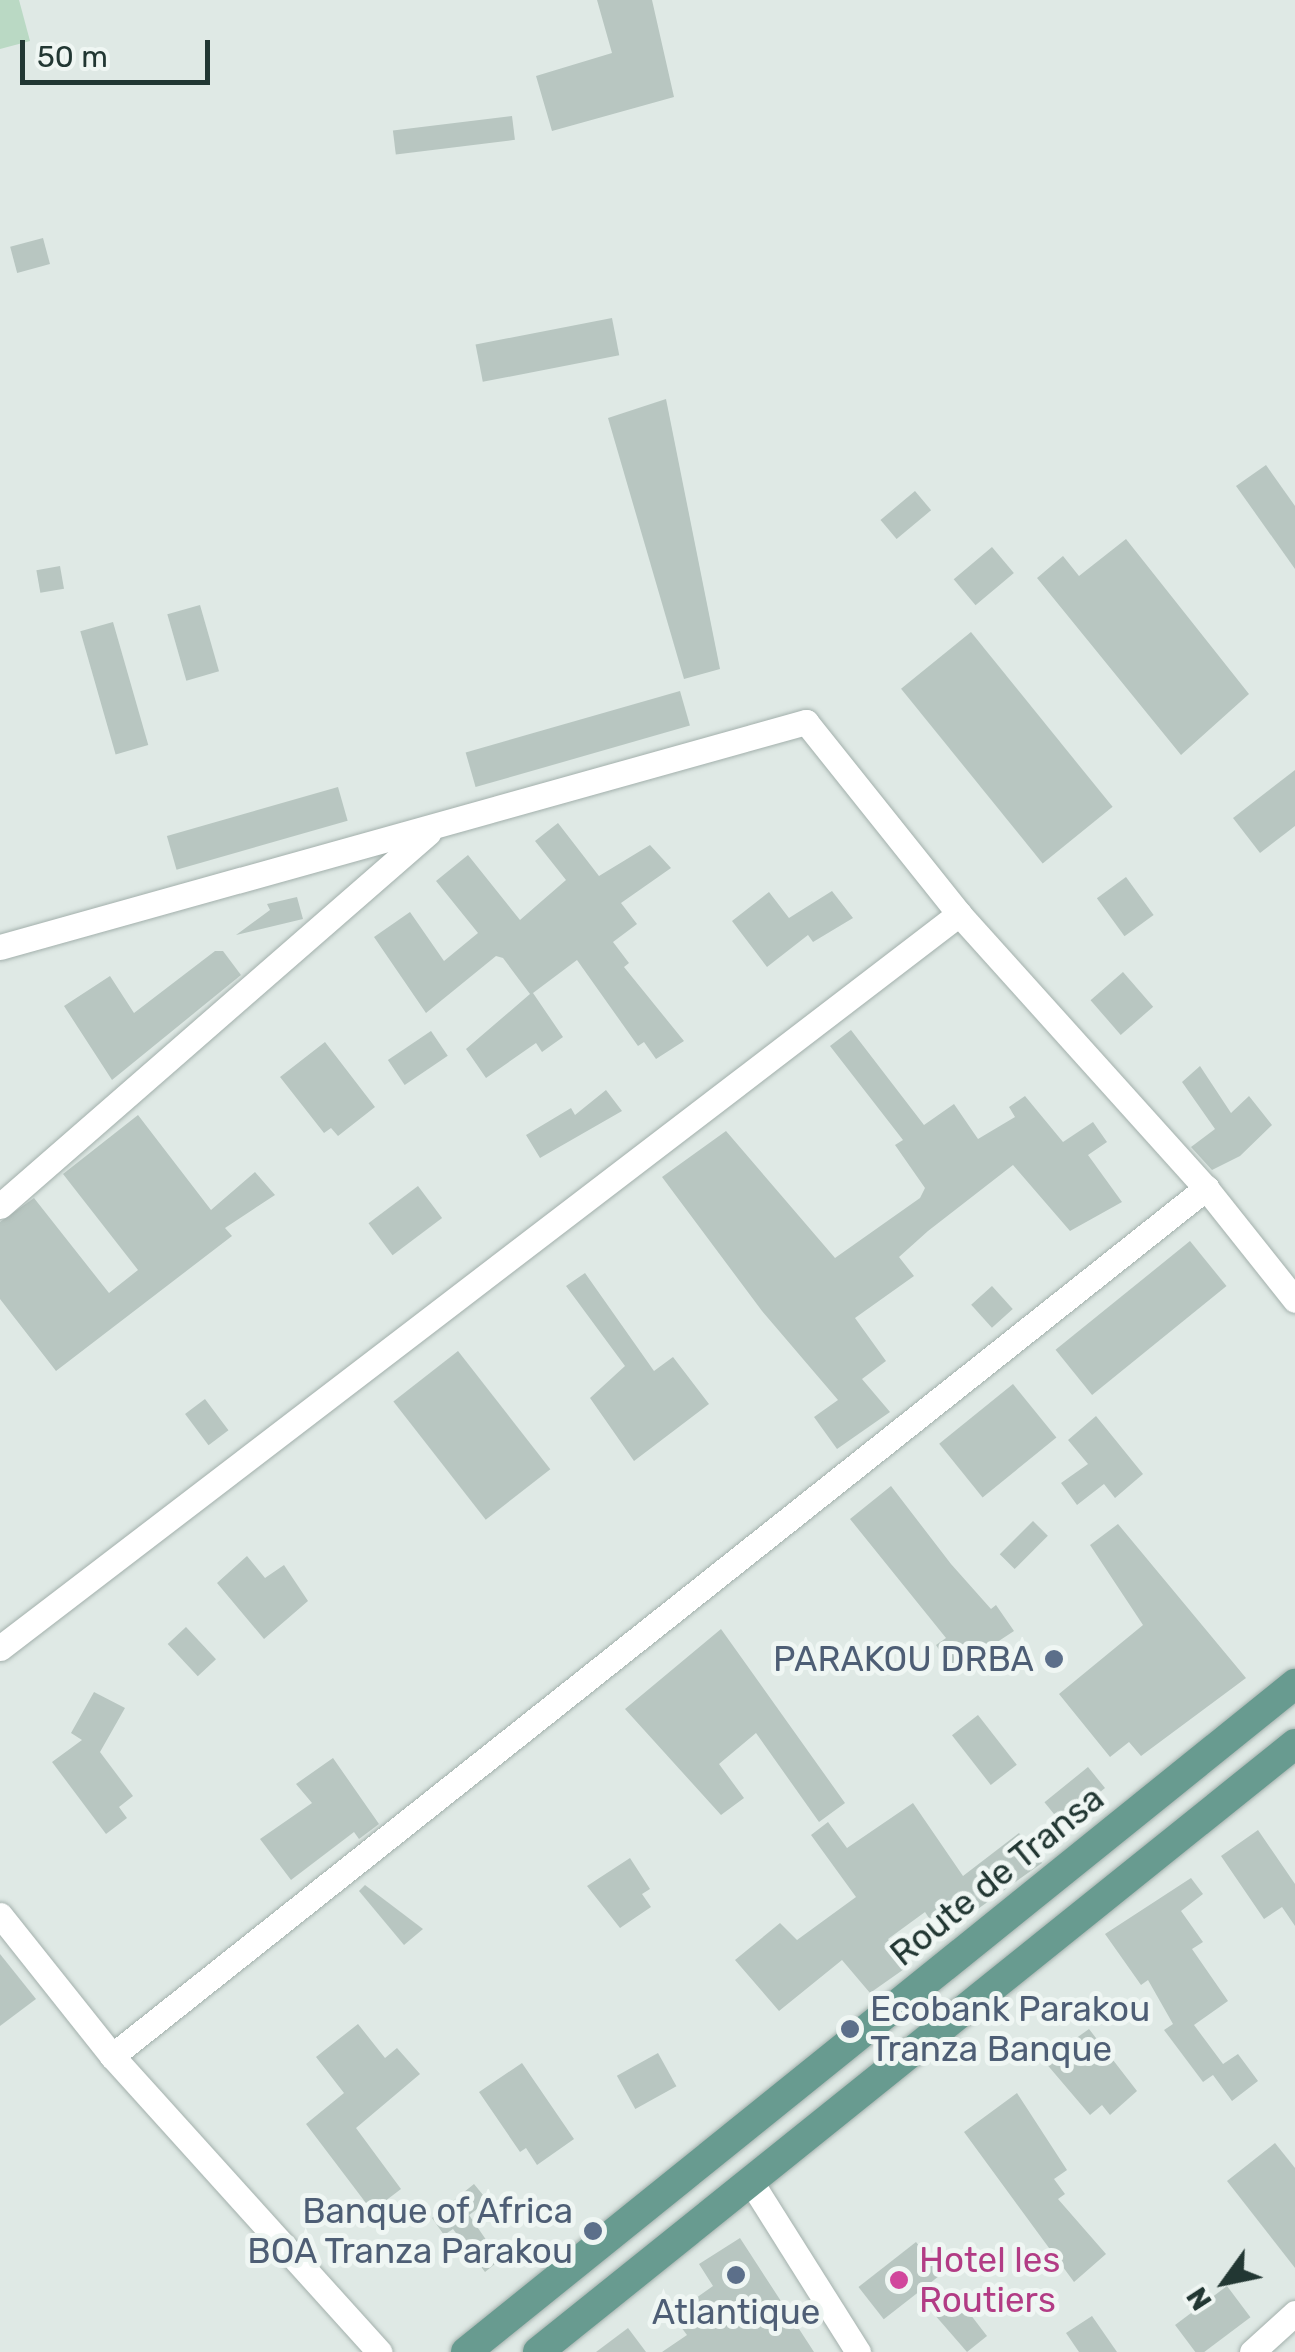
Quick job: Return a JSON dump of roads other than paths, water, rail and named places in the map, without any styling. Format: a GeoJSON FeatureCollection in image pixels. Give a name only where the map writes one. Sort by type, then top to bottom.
{"type":"FeatureCollection","features":[{"type":"Feature","properties":{"kind":"main road","name":"Route de Transa"},"geometry":{"type":"LineString","coordinates":[[466,2352],[1295,1684]]}},
{"type":"Feature","properties":{"kind":"main road"},"geometry":{"type":"LineString","coordinates":[[538,2352],[1295,1744]]}},
{"type":"Feature","properties":{"kind":"street"},"geometry":{"type":"LineString","coordinates":[[0,946],[806,722],[959,914],[1206,1188],[1295,1300]]}},
{"type":"Feature","properties":{"kind":"street"},"geometry":{"type":"LineString","coordinates":[[0,1206],[436,826]]}},
{"type":"Feature","properties":{"kind":"street"},"geometry":{"type":"LineString","coordinates":[[0,1648],[959,914]]}},
{"type":"Feature","properties":{"kind":"street"},"geometry":{"type":"LineString","coordinates":[[112,2056],[1206,1188]]}},
{"type":"Feature","properties":{"kind":"street"},"geometry":{"type":"LineString","coordinates":[[0,1915],[112,2056],[379,2352]]}},
{"type":"Feature","properties":{"kind":"street"},"geometry":{"type":"LineString","coordinates":[[751,2182],[858,2352]]}},
{"type":"Feature","properties":{"kind":"street"},"geometry":{"type":"LineString","coordinates":[[1252,2352],[1295,2313]]}},
{"type":"Feature","properties":{"kind":"place","name":"PARAKOU DRBA"},"geometry":{"type":"Point","coordinates":[1054,1659]}},
{"type":"Feature","properties":{"kind":"place","name":"Ecobank Parakou Tranza Banque"},"geometry":{"type":"Point","coordinates":[850,2029]}},
{"type":"Feature","properties":{"kind":"place","name":"Banque of Africa BOA Tranza Parakou"},"geometry":{"type":"Point","coordinates":[593,2231]}},
{"type":"Feature","properties":{"kind":"place","name":"Atlantique"},"geometry":{"type":"Point","coordinates":[736,2275]}},
{"type":"Feature","properties":{"kind":"place","name":"Hotel les Routiers"},"geometry":{"type":"Point","coordinates":[899,2280]}}]}
